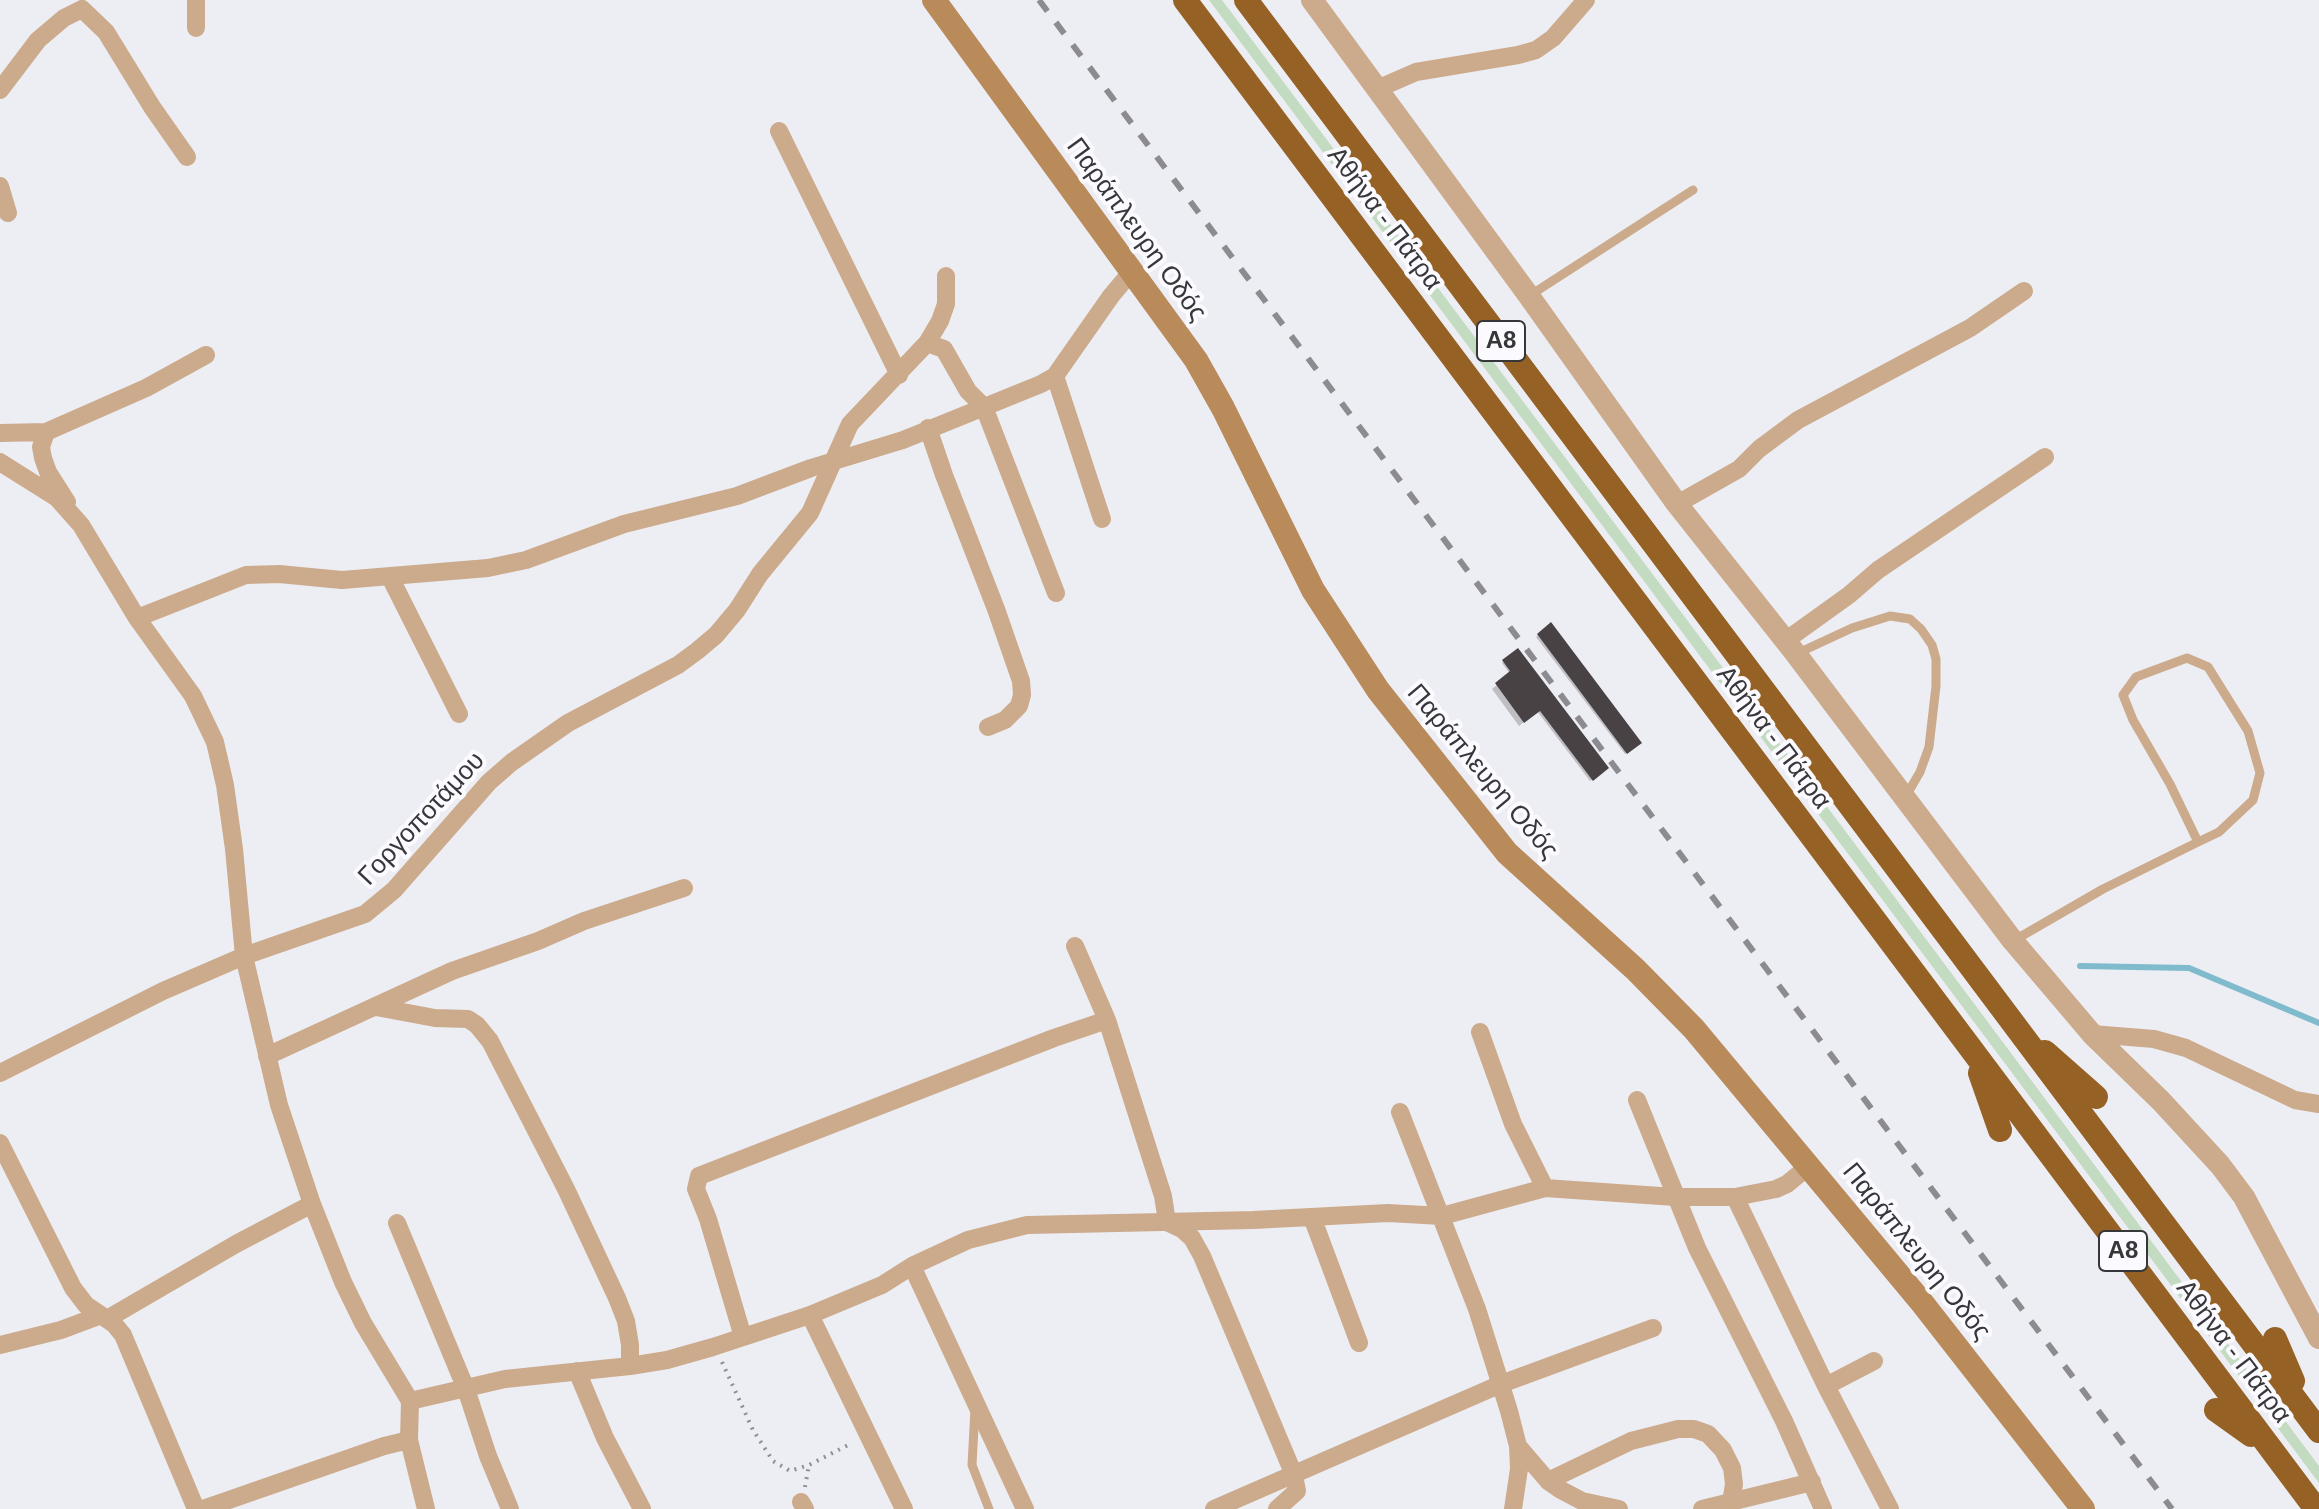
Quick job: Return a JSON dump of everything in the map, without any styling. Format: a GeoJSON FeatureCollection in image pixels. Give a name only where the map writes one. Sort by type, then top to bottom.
{"type":"FeatureCollection","features":[{"type":"Feature","properties":{"kind":"highway","name":"Αθήνα - Πάτρα"},"geometry":{"type":"LineString","coordinates":[[1185,0],[2316,1509]]}},
{"type":"Feature","properties":{"kind":"highway","name":"Αθήνα - Πάτρα"},"geometry":{"type":"LineString","coordinates":[[1246,0],[2316,1427]]}},
{"type":"Feature","properties":{"kind":"highway"},"geometry":{"type":"LineString","coordinates":[[2018,1030],[2076,1076],[2096,1097]]}},
{"type":"Feature","properties":{"kind":"highway"},"geometry":{"type":"LineString","coordinates":[[1973,1052],[2000,1130]]}},
{"type":"Feature","properties":{"kind":"highway"},"geometry":{"type":"LineString","coordinates":[[2275,1339],[2316,1427]]}},
{"type":"Feature","properties":{"kind":"highway"},"geometry":{"type":"LineString","coordinates":[[2216,1410],[2272,1451]]}},
{"type":"Feature","properties":{"kind":"main road","name":"Παράπλευρη Οδός"},"geometry":{"type":"LineString","coordinates":[[934,0],[1196,360],[1313,590],[1378,690],[1507,853],[1636,970],[1694,1029],[1923,1304],[2083,1509]]}},
{"type":"Feature","properties":{"kind":"street"},"geometry":{"type":"LineString","coordinates":[[196,0],[196,28]]}},
{"type":"Feature","properties":{"kind":"street"},"geometry":{"type":"LineString","coordinates":[[1312,0],[1677,504],[1791,647],[2013,941],[2092,1034],[2172,1112],[2244,1197],[2319,1338]]}},
{"type":"Feature","properties":{"kind":"street"},"geometry":{"type":"LineString","coordinates":[[1377,89],[1416,72],[1536,50],[1553,38],[1586,0]]}},
{"type":"Feature","properties":{"kind":"street"},"geometry":{"type":"LineString","coordinates":[[0,90],[38,40],[86,4],[187,157]]}},
{"type":"Feature","properties":{"kind":"street"},"geometry":{"type":"LineString","coordinates":[[779,131],[899,375]]}},
{"type":"Feature","properties":{"kind":"street"},"geometry":{"type":"LineString","coordinates":[[0,186],[8,213]]}},
{"type":"Feature","properties":{"kind":"street"},"geometry":{"type":"LineString","coordinates":[[137,618],[246,575],[279,574],[342,580],[488,568],[526,560],[624,524],[737,496],[903,440],[1055,376],[1132,271]]}},
{"type":"Feature","properties":{"kind":"street","name":"Γοργοποτάμου"},"geometry":{"type":"LineString","coordinates":[[0,1073],[163,991],[244,956],[341,924],[377,906],[458,820],[489,782],[512,762],[568,723],[678,665],[716,635],[810,513],[850,424],[927,343],[946,304],[946,276]]}},
{"type":"Feature","properties":{"kind":"street"},"geometry":{"type":"LineString","coordinates":[[1677,504],[1739,469],[1759,449],[1798,420],[1970,328],[2024,291]]}},
{"type":"Feature","properties":{"kind":"street"},"geometry":{"type":"LineString","coordinates":[[927,343],[944,349],[968,391],[984,407],[1056,593]]}},
{"type":"Feature","properties":{"kind":"street"},"geometry":{"type":"LineString","coordinates":[[0,433],[46,432],[146,388],[206,355]]}},
{"type":"Feature","properties":{"kind":"street"},"geometry":{"type":"LineString","coordinates":[[1055,376],[1102,519]]}},
{"type":"Feature","properties":{"kind":"street"},"geometry":{"type":"LineString","coordinates":[[928,428],[1021,681],[1019,706],[1005,720],[988,727]]}},
{"type":"Feature","properties":{"kind":"street"},"geometry":{"type":"LineString","coordinates":[[46,432],[41,447],[48,472],[137,618],[193,696],[215,742],[234,849],[244,956],[279,1105],[312,1204],[343,1282],[363,1323],[410,1401],[409,1440],[426,1509]]}},
{"type":"Feature","properties":{"kind":"street"},"geometry":{"type":"LineString","coordinates":[[1791,647],[1923,538],[2045,457]]}},
{"type":"Feature","properties":{"kind":"street"},"geometry":{"type":"LineString","coordinates":[[0,462],[57,498],[81,525]]}},
{"type":"Feature","properties":{"kind":"street"},"geometry":{"type":"LineString","coordinates":[[390,577],[459,714]]}},
{"type":"Feature","properties":{"kind":"street"},"geometry":{"type":"LineString","coordinates":[[267,1056],[481,959],[684,888]]}},
{"type":"Feature","properties":{"kind":"street"},"geometry":{"type":"LineString","coordinates":[[1075,946],[1107,1020],[1163,1196],[1167,1222]]}},
{"type":"Feature","properties":{"kind":"street"},"geometry":{"type":"LineString","coordinates":[[376,1007],[435,1018],[468,1019],[490,1041],[538,1132],[617,1298],[626,1321],[630,1366]]}},
{"type":"Feature","properties":{"kind":"street"},"geometry":{"type":"LineString","coordinates":[[743,1337],[696,1189],[699,1176],[1107,1020]]}},
{"type":"Feature","properties":{"kind":"street"},"geometry":{"type":"LineString","coordinates":[[1480,1032],[1513,1124],[1545,1188]]}},
{"type":"Feature","properties":{"kind":"street"},"geometry":{"type":"LineString","coordinates":[[2092,1034],[2154,1039],[2186,1048],[2295,1100],[2319,1104]]}},
{"type":"Feature","properties":{"kind":"street"},"geometry":{"type":"LineString","coordinates":[[1637,1100],[1697,1248],[1823,1509]]}},
{"type":"Feature","properties":{"kind":"street"},"geometry":{"type":"LineString","coordinates":[[1400,1112],[1477,1309],[1501,1384],[1518,1446],[1519,1469],[1513,1509]]}},
{"type":"Feature","properties":{"kind":"street"},"geometry":{"type":"LineString","coordinates":[[0,1143],[73,1288],[86,1305],[123,1335],[196,1509]]}},
{"type":"Feature","properties":{"kind":"street"},"geometry":{"type":"LineString","coordinates":[[410,1401],[505,1379],[630,1366],[667,1360],[713,1347],[810,1315],[882,1285],[912,1266],[968,1240],[1027,1225],[1388,1213],[1442,1216],[1545,1188],[1675,1197],[1735,1197],[1776,1189],[1810,1165]]}},
{"type":"Feature","properties":{"kind":"street"},"geometry":{"type":"LineString","coordinates":[[1735,1197],[1826,1386],[1890,1509]]}},
{"type":"Feature","properties":{"kind":"street"},"geometry":{"type":"LineString","coordinates":[[0,1345],[104,1317],[312,1204]]}},
{"type":"Feature","properties":{"kind":"street"},"geometry":{"type":"LineString","coordinates":[[1312,1217],[1359,1343]]}},
{"type":"Feature","properties":{"kind":"street"},"geometry":{"type":"LineString","coordinates":[[1167,1222],[1192,1238],[1202,1256],[1294,1475],[1297,1491],[1277,1509]]}},
{"type":"Feature","properties":{"kind":"street"},"geometry":{"type":"LineString","coordinates":[[397,1223],[466,1389],[488,1456],[510,1509]]}},
{"type":"Feature","properties":{"kind":"street"},"geometry":{"type":"LineString","coordinates":[[912,1266],[1025,1509]]}},
{"type":"Feature","properties":{"kind":"street"},"geometry":{"type":"LineString","coordinates":[[810,1315],[904,1509]]}},
{"type":"Feature","properties":{"kind":"street"},"geometry":{"type":"LineString","coordinates":[[1214,1509],[1501,1384],[1653,1328]]}},
{"type":"Feature","properties":{"kind":"street"},"geometry":{"type":"LineString","coordinates":[[1826,1386],[1874,1361]]}},
{"type":"Feature","properties":{"kind":"street"},"geometry":{"type":"LineString","coordinates":[[577,1371],[605,1438],[642,1509]]}},
{"type":"Feature","properties":{"kind":"street"},"geometry":{"type":"LineString","coordinates":[[1548,1481],[1631,1441],[1667,1431],[1694,1429],[1708,1434],[1723,1450],[1732,1468],[1734,1484],[1731,1503]]}},
{"type":"Feature","properties":{"kind":"street"},"geometry":{"type":"LineString","coordinates":[[203,1509],[409,1440]]}},
{"type":"Feature","properties":{"kind":"street"},"geometry":{"type":"LineString","coordinates":[[1518,1446],[1548,1481],[1582,1501],[1618,1509]]}},
{"type":"Feature","properties":{"kind":"street"},"geometry":{"type":"LineString","coordinates":[[1702,1509],[1812,1482]]}},
{"type":"Feature","properties":{"kind":"lane"},"geometry":{"type":"LineString","coordinates":[[1529,296],[1693,190]]}},
{"type":"Feature","properties":{"kind":"lane"},"geometry":{"type":"LineString","coordinates":[[1791,647],[1890,616],[1910,619],[1921,629],[1932,645],[1936,659],[1936,686],[1929,747],[1920,772],[1904,799]]}},
{"type":"Feature","properties":{"kind":"lane"},"geometry":{"type":"LineString","coordinates":[[2013,941],[2103,889],[2219,832],[2253,800],[2260,773],[2248,731],[2208,667],[2187,658],[2136,677],[2123,695],[2133,720],[2198,842]]}},
{"type":"Feature","properties":{"kind":"lane"},"geometry":{"type":"LineString","coordinates":[[975,1402],[972,1465],[989,1509]]}},
{"type":"Feature","properties":{"kind":"path"},"geometry":{"type":"LineString","coordinates":[[713,1347],[728,1372],[753,1430],[773,1461],[790,1471],[833,1454],[867,1432]]}},
{"type":"Feature","properties":{"kind":"green space"},"geometry":{"type":"Polygon","coordinates":[[[1209,0],[1222,0],[1855,844],[2319,1466],[2319,1483],[1209,0]]]}},
{"type":"Feature","properties":{"kind":"building"},"geometry":{"type":"Polygon","coordinates":[[[1551,622],[1642,743],[1627,754],[1537,634],[1551,622]]]}},
{"type":"Feature","properties":{"kind":"building"},"geometry":{"type":"Polygon","coordinates":[[[1518,648],[1609,768],[1593,781],[1540,711],[1524,723],[1495,683],[1510,671],[1502,660],[1518,648]]]}},
{"type":"Feature","properties":{"kind":"waterway"},"geometry":{"type":"LineString","coordinates":[[2080,966],[2189,968],[2319,1023]]}},
{"type":"Feature","properties":{"kind":"railway"},"geometry":{"type":"LineString","coordinates":[[1039,0],[2172,1509]]}}]}
